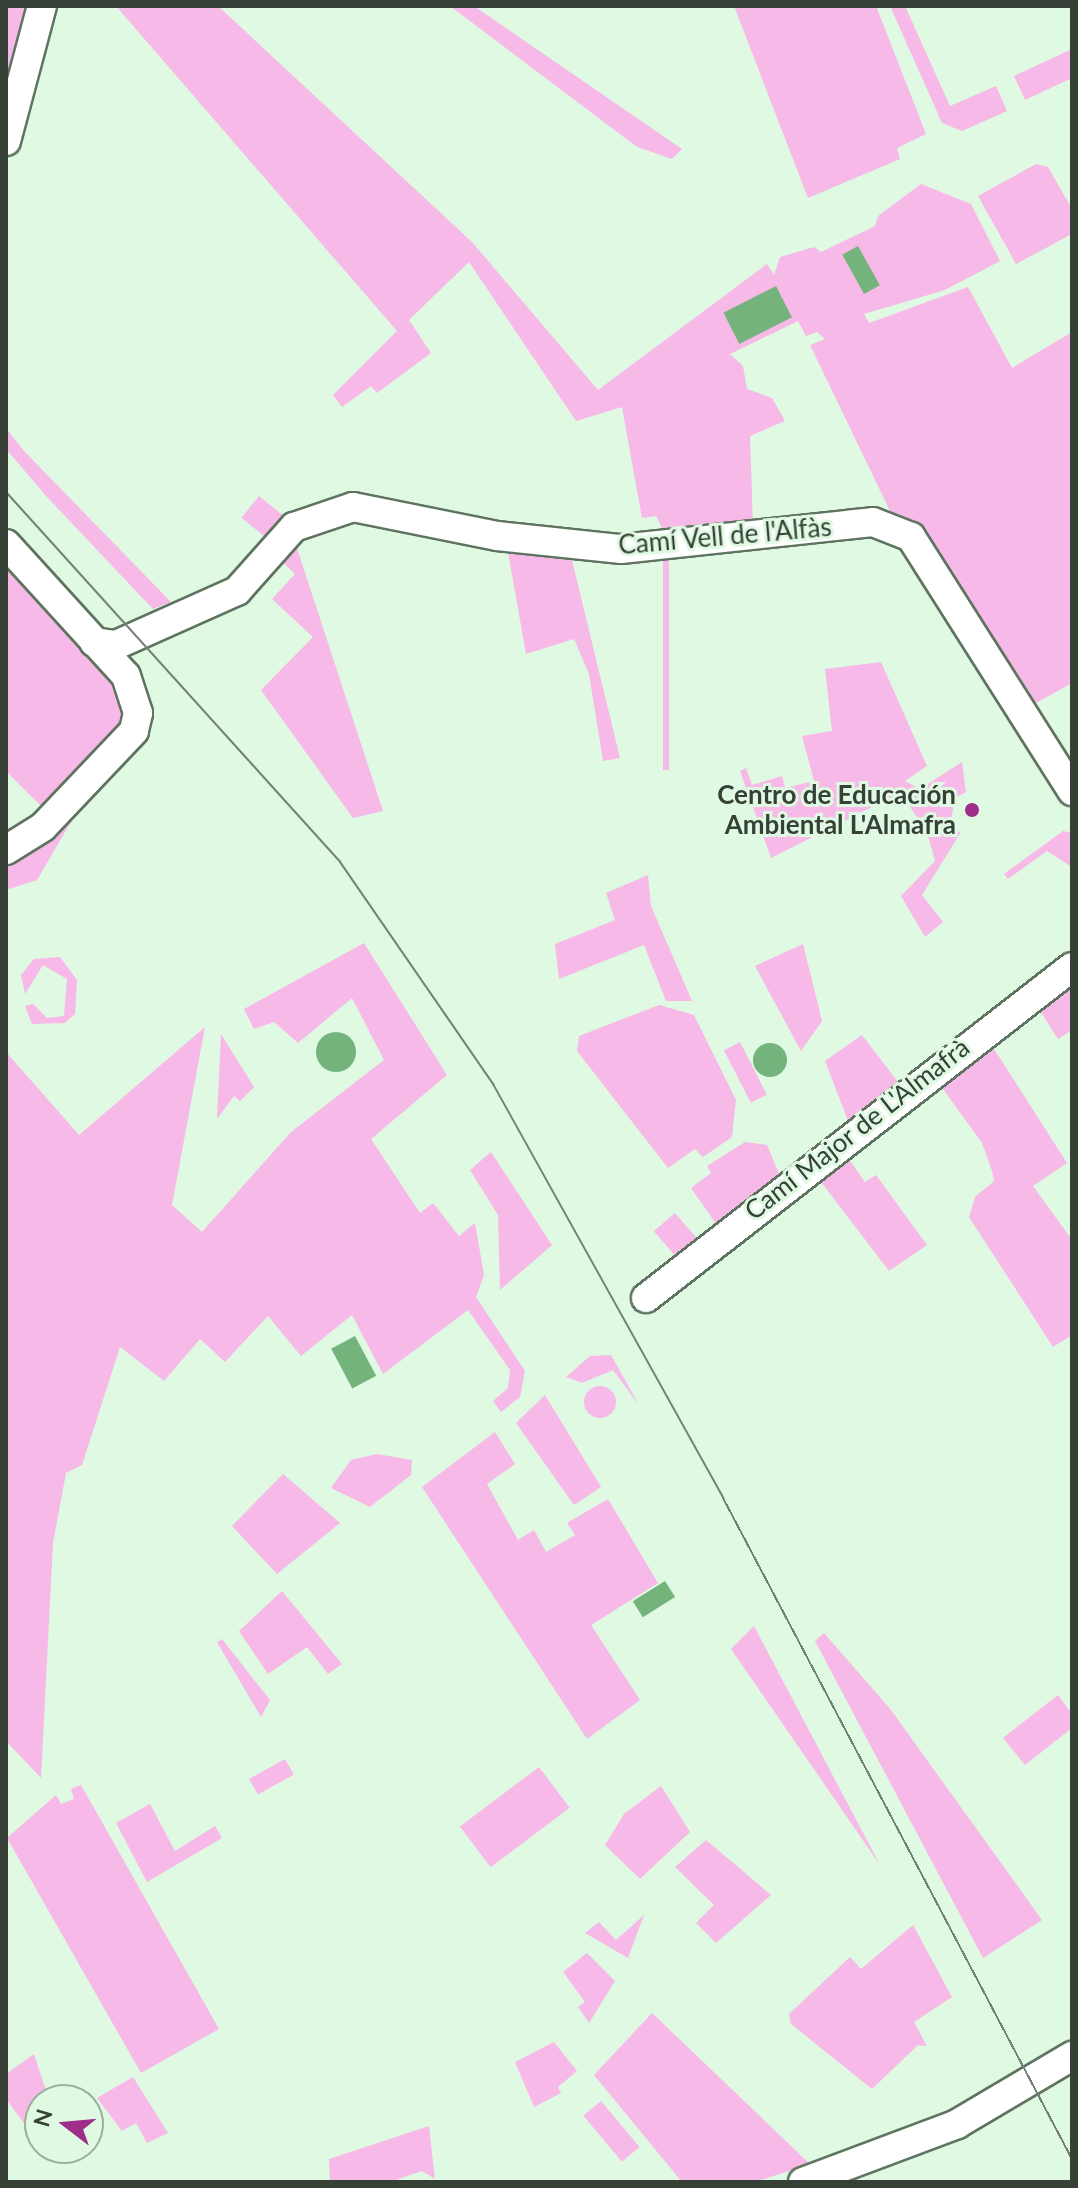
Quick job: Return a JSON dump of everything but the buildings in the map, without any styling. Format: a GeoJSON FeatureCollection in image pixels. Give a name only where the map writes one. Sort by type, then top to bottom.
{"type":"FeatureCollection","features":[{"type":"Feature","properties":{"kind":"street"},"geometry":{"type":"LineString","coordinates":[[6,141],[42,6]]}},
{"type":"Feature","properties":{"kind":"street","name":"Camí Vell de l'Alfàs"},"geometry":{"type":"LineString","coordinates":[[94,642],[136,637],[237,591],[294,527],[353,507],[497,536],[621,549],[873,522],[911,537],[1072,791]]}},
{"type":"Feature","properties":{"kind":"street"},"geometry":{"type":"LineString","coordinates":[[6,544],[126,676],[138,713],[134,731],[43,827],[6,850]]}},
{"type":"Feature","properties":{"kind":"street"},"geometry":{"type":"LineString","coordinates":[[126,676],[136,637]]}},
{"type":"Feature","properties":{"kind":"street","name":"Camí Major de L'Almafrà"},"geometry":{"type":"LineString","coordinates":[[646,1298],[1072,967]]}},
{"type":"Feature","properties":{"kind":"street"},"geometry":{"type":"LineString","coordinates":[[803,2182],[957,2124],[1072,2056]]}},
{"type":"Feature","properties":{"kind":"shaded area"},"geometry":{"type":"Polygon","coordinates":[[[9,6],[36,6],[6,121],[6,21],[9,6]]]}},
{"type":"Feature","properties":{"kind":"shaded area"},"geometry":{"type":"Polygon","coordinates":[[[116,6],[218,6],[472,242],[598,390],[767,264],[774,275],[780,257],[814,247],[821,252],[875,226],[878,216],[921,184],[971,204],[1000,261],[945,290],[864,314],[869,323],[968,287],[1012,368],[1072,332],[1072,683],[1029,707],[920,534],[890,511],[810,345],[825,339],[817,332],[806,336],[798,321],[730,354],[743,366],[747,389],[772,398],[785,421],[750,436],[753,526],[666,536],[656,516],[642,518],[622,407],[576,421],[469,262],[409,320],[431,353],[377,393],[371,386],[342,407],[333,395],[397,331],[116,6]]]}},
{"type":"Feature","properties":{"kind":"shaded area"},"geometry":{"type":"Polygon","coordinates":[[[450,6],[474,6],[682,149],[672,159],[637,147],[450,6]]]}},
{"type":"Feature","properties":{"kind":"shaded area"},"geometry":{"type":"Polygon","coordinates":[[[734,6],[876,6],[926,134],[897,148],[900,159],[808,198],[734,6]]]}},
{"type":"Feature","properties":{"kind":"shaded area"},"geometry":{"type":"Polygon","coordinates":[[[890,6],[905,6],[950,106],[996,86],[1007,111],[962,131],[942,123],[890,6]]]}},
{"type":"Feature","properties":{"kind":"shaded area"},"geometry":{"type":"Polygon","coordinates":[[[1072,49],[1072,78],[1025,100],[1014,76],[1072,49]]]}},
{"type":"Feature","properties":{"kind":"shaded area"},"geometry":{"type":"Polygon","coordinates":[[[1036,164],[1048,167],[1072,209],[1072,234],[1016,264],[978,196],[1036,164]]]}},
{"type":"Feature","properties":{"kind":"shaded area"},"geometry":{"type":"Polygon","coordinates":[[[858,246],[880,285],[864,294],[842,255],[858,246]]]}},
{"type":"Feature","properties":{"kind":"shaded area"},"geometry":{"type":"Polygon","coordinates":[[[776,286],[792,317],[739,344],[723,313],[776,286]]]}},
{"type":"Feature","properties":{"kind":"shaded area"},"geometry":{"type":"Polygon","coordinates":[[[6,428],[24,451],[171,602],[153,609],[6,449],[6,428]]]}},
{"type":"Feature","properties":{"kind":"shaded area"},"geometry":{"type":"Polygon","coordinates":[[[259,496],[285,517],[267,539],[241,518],[259,496]]]}},
{"type":"Feature","properties":{"kind":"shaded area"},"geometry":{"type":"Polygon","coordinates":[[[295,542],[383,811],[353,818],[261,690],[313,637],[272,599],[295,574],[280,560],[295,542]]]}},
{"type":"Feature","properties":{"kind":"shaded area"},"geometry":{"type":"Polygon","coordinates":[[[507,546],[570,552],[620,758],[603,761],[589,674],[574,639],[526,654],[507,546]]]}},
{"type":"Feature","properties":{"kind":"shaded area"},"geometry":{"type":"Polygon","coordinates":[[[663,555],[669,555],[669,770],[663,770],[663,555]]]}},
{"type":"Feature","properties":{"kind":"shaded area"},"geometry":{"type":"Polygon","coordinates":[[[6,559],[119,688],[126,723],[43,808],[6,771],[6,559]]]}},
{"type":"Feature","properties":{"kind":"shaded area"},"geometry":{"type":"Polygon","coordinates":[[[881,662],[927,766],[905,781],[920,789],[962,762],[966,792],[955,798],[949,830],[961,832],[922,895],[943,922],[925,937],[901,896],[935,861],[927,832],[906,801],[884,801],[771,858],[740,771],[746,768],[752,785],[782,776],[785,788],[814,781],[802,736],[832,731],[825,669],[881,662]]]}},
{"type":"Feature","properties":{"kind":"shaded area"},"geometry":{"type":"Polygon","coordinates":[[[82,803],[37,880],[6,890],[6,863],[82,803]]]}},
{"type":"Feature","properties":{"kind":"shaded area"},"geometry":{"type":"Polygon","coordinates":[[[1063,831],[1072,833],[1072,867],[1047,851],[1008,879],[1004,874],[1063,831]]]}},
{"type":"Feature","properties":{"kind":"shaded area"},"geometry":{"type":"Polygon","coordinates":[[[648,875],[651,906],[692,1001],[666,1001],[644,945],[559,979],[555,944],[615,920],[606,893],[648,875]]]}},
{"type":"Feature","properties":{"kind":"shaded area"},"geometry":{"type":"Polygon","coordinates":[[[364,943],[447,1075],[371,1139],[420,1213],[433,1203],[459,1236],[475,1223],[484,1275],[476,1297],[525,1371],[520,1397],[501,1412],[493,1401],[508,1388],[510,1370],[468,1310],[383,1374],[352,1315],[301,1356],[268,1316],[225,1362],[200,1339],[164,1381],[120,1347],[82,1465],[66,1473],[53,1543],[41,1778],[6,1741],[6,1052],[79,1135],[205,1027],[172,1205],[202,1232],[291,1132],[384,1060],[352,998],[298,1043],[274,1022],[254,1029],[244,1009],[364,943]]]}},
{"type":"Feature","properties":{"kind":"shaded area"},"geometry":{"type":"Polygon","coordinates":[[[803,944],[822,1021],[801,1051],[755,966],[803,944]]]}},
{"type":"Feature","properties":{"kind":"shaded area"},"geometry":{"type":"Polygon","coordinates":[[[60,957],[77,980],[75,1014],[65,1023],[32,1024],[25,1006],[33,1004],[47,1018],[64,1016],[67,979],[43,965],[25,994],[21,975],[34,959],[60,957]]]}},
{"type":"Feature","properties":{"kind":"shaded area"},"geometry":{"type":"Polygon","coordinates":[[[1072,988],[1072,1030],[1058,1039],[1039,1009],[1072,988]]]}},
{"type":"Feature","properties":{"kind":"shaded area"},"geometry":{"type":"Polygon","coordinates":[[[659,1005],[694,1015],[736,1100],[732,1137],[703,1157],[695,1149],[668,1168],[577,1051],[579,1036],[659,1005]]]}},
{"type":"Feature","properties":{"kind":"shaded area"},"geometry":{"type":"Polygon","coordinates":[[[336,1032],[350,1038],[356,1052],[350,1066],[336,1072],[322,1066],[316,1052],[322,1038],[336,1032]]]}},
{"type":"Feature","properties":{"kind":"shaded area"},"geometry":{"type":"Polygon","coordinates":[[[221,1034],[254,1087],[240,1101],[234,1096],[217,1119],[221,1034]]]}},
{"type":"Feature","properties":{"kind":"shaded area"},"geometry":{"type":"Polygon","coordinates":[[[862,1035],[901,1086],[850,1126],[825,1061],[862,1035]]]}},
{"type":"Feature","properties":{"kind":"shaded area"},"geometry":{"type":"Polygon","coordinates":[[[989,1041],[1067,1163],[1033,1186],[1072,1240],[1072,1335],[1053,1347],[969,1217],[975,1197],[994,1181],[992,1171],[982,1143],[938,1082],[989,1041]]]}},
{"type":"Feature","properties":{"kind":"shaded area"},"geometry":{"type":"Polygon","coordinates":[[[740,1042],[767,1095],[751,1103],[724,1050],[740,1042]]]}},
{"type":"Feature","properties":{"kind":"shaded area"},"geometry":{"type":"Polygon","coordinates":[[[770,1043],[782,1048],[787,1060],[782,1072],[770,1077],[758,1072],[753,1060],[758,1048],[770,1043]]]}},
{"type":"Feature","properties":{"kind":"shaded area"},"geometry":{"type":"Polygon","coordinates":[[[745,1142],[767,1145],[780,1176],[719,1228],[691,1188],[711,1173],[707,1166],[745,1142]]]}},
{"type":"Feature","properties":{"kind":"shaded area"},"geometry":{"type":"Polygon","coordinates":[[[491,1152],[552,1245],[500,1290],[498,1215],[470,1170],[491,1152]]]}},
{"type":"Feature","properties":{"kind":"shaded area"},"geometry":{"type":"Polygon","coordinates":[[[846,1155],[865,1182],[876,1175],[927,1245],[889,1271],[818,1178],[846,1155]]]}},
{"type":"Feature","properties":{"kind":"shaded area"},"geometry":{"type":"Polygon","coordinates":[[[675,1213],[701,1243],[680,1262],[654,1231],[675,1213]]]}},
{"type":"Feature","properties":{"kind":"shaded area"},"geometry":{"type":"Polygon","coordinates":[[[355,1336],[376,1376],[352,1388],[331,1349],[355,1336]]]}},
{"type":"Feature","properties":{"kind":"shaded area"},"geometry":{"type":"Polygon","coordinates":[[[611,1355],[639,1405],[613,1370],[582,1383],[566,1377],[590,1356],[611,1355]]]}},
{"type":"Feature","properties":{"kind":"shaded area"},"geometry":{"type":"Polygon","coordinates":[[[600,1386],[611,1391],[616,1402],[611,1413],[600,1418],[589,1413],[584,1402],[589,1391],[600,1386]]]}},
{"type":"Feature","properties":{"kind":"shaded area"},"geometry":{"type":"Polygon","coordinates":[[[545,1395],[601,1487],[574,1505],[516,1423],[545,1395]]]}},
{"type":"Feature","properties":{"kind":"shaded area"},"geometry":{"type":"Polygon","coordinates":[[[495,1432],[515,1464],[487,1484],[518,1540],[534,1530],[546,1552],[575,1535],[567,1523],[608,1499],[658,1583],[591,1625],[640,1700],[587,1739],[422,1487],[495,1432]]]}},
{"type":"Feature","properties":{"kind":"shaded area"},"geometry":{"type":"Polygon","coordinates":[[[377,1454],[412,1460],[411,1475],[370,1507],[331,1488],[351,1460],[377,1454]]]}},
{"type":"Feature","properties":{"kind":"shaded area"},"geometry":{"type":"Polygon","coordinates":[[[283,1474],[340,1523],[277,1574],[232,1526],[283,1474]]]}},
{"type":"Feature","properties":{"kind":"shaded area"},"geometry":{"type":"Polygon","coordinates":[[[665,1581],[675,1597],[643,1617],[633,1601],[665,1581]]]}},
{"type":"Feature","properties":{"kind":"shaded area"},"geometry":{"type":"Polygon","coordinates":[[[282,1591],[342,1664],[328,1674],[307,1647],[268,1674],[239,1631],[282,1591]]]}},
{"type":"Feature","properties":{"kind":"shaded area"},"geometry":{"type":"Polygon","coordinates":[[[754,1626],[880,1865],[731,1649],[754,1626]]]}},
{"type":"Feature","properties":{"kind":"shaded area"},"geometry":{"type":"Polygon","coordinates":[[[824,1633],[891,1710],[1042,1920],[983,1958],[815,1641],[824,1633]]]}},
{"type":"Feature","properties":{"kind":"shaded area"},"geometry":{"type":"Polygon","coordinates":[[[222,1639],[270,1700],[261,1717],[217,1642],[222,1639]]]}},
{"type":"Feature","properties":{"kind":"shaded area"},"geometry":{"type":"Polygon","coordinates":[[[1058,1695],[1072,1714],[1072,1728],[1025,1765],[1003,1738],[1058,1695]]]}},
{"type":"Feature","properties":{"kind":"shaded area"},"geometry":{"type":"Polygon","coordinates":[[[285,1759],[294,1775],[258,1795],[249,1779],[285,1759]]]}},
{"type":"Feature","properties":{"kind":"shaded area"},"geometry":{"type":"Polygon","coordinates":[[[539,1767],[570,1808],[491,1867],[460,1827],[539,1767]]]}},
{"type":"Feature","properties":{"kind":"shaded area"},"geometry":{"type":"Polygon","coordinates":[[[81,1785],[219,2029],[141,2073],[7,1838],[56,1795],[61,1804],[74,1799],[71,1789],[81,1785]]]}},
{"type":"Feature","properties":{"kind":"shaded area"},"geometry":{"type":"Polygon","coordinates":[[[661,1786],[690,1832],[640,1879],[605,1845],[624,1814],[661,1786]]]}},
{"type":"Feature","properties":{"kind":"shaded area"},"geometry":{"type":"Polygon","coordinates":[[[150,1804],[175,1851],[215,1826],[222,1838],[147,1882],[116,1823],[150,1804]]]}},
{"type":"Feature","properties":{"kind":"shaded area"},"geometry":{"type":"Polygon","coordinates":[[[706,1840],[771,1895],[716,1943],[696,1923],[714,1905],[675,1867],[706,1840]]]}},
{"type":"Feature","properties":{"kind":"shaded area"},"geometry":{"type":"Polygon","coordinates":[[[644,1915],[628,1958],[585,1933],[599,1922],[616,1940],[644,1915]]]}},
{"type":"Feature","properties":{"kind":"shaded area"},"geometry":{"type":"Polygon","coordinates":[[[913,1925],[952,1997],[914,2022],[927,2046],[918,2045],[872,2089],[791,2024],[789,2014],[850,1957],[861,1969],[913,1925]]]}},
{"type":"Feature","properties":{"kind":"shaded area"},"geometry":{"type":"Polygon","coordinates":[[[587,1953],[615,1981],[589,2023],[578,2007],[585,2002],[563,1972],[587,1953]]]}},
{"type":"Feature","properties":{"kind":"shaded area"},"geometry":{"type":"Polygon","coordinates":[[[652,2013],[810,2164],[755,2182],[682,2182],[594,2075],[652,2013]]]}},
{"type":"Feature","properties":{"kind":"shaded area"},"geometry":{"type":"Polygon","coordinates":[[[554,2042],[577,2071],[558,2087],[561,2093],[534,2107],[515,2062],[554,2042]]]}},
{"type":"Feature","properties":{"kind":"shaded area"},"geometry":{"type":"Polygon","coordinates":[[[34,2054],[44,2084],[24,2084],[24,2123],[6,2099],[6,2074],[34,2054]]]}},
{"type":"Feature","properties":{"kind":"shaded area"},"geometry":{"type":"Polygon","coordinates":[[[133,2077],[168,2133],[147,2143],[136,2123],[122,2131],[104,2107],[104,2094],[133,2077]]]}},
{"type":"Feature","properties":{"kind":"shaded area"},"geometry":{"type":"Polygon","coordinates":[[[601,2101],[640,2147],[622,2162],[583,2116],[601,2101]]]}},
{"type":"Feature","properties":{"kind":"shaded area"},"geometry":{"type":"Polygon","coordinates":[[[429,2126],[435,2179],[422,2171],[390,2182],[330,2182],[329,2159],[429,2126]]]}},
{"type":"Feature","properties":{"kind":"tram line"},"geometry":{"type":"LineString","coordinates":[[6,492],[340,862],[493,1084],[723,1498],[1072,2159]]}},
{"type":"Feature","properties":{"kind":"place","name":"Centro de Educación Ambiental L'Almafra"},"geometry":{"type":"Point","coordinates":[972,810]}}]}
